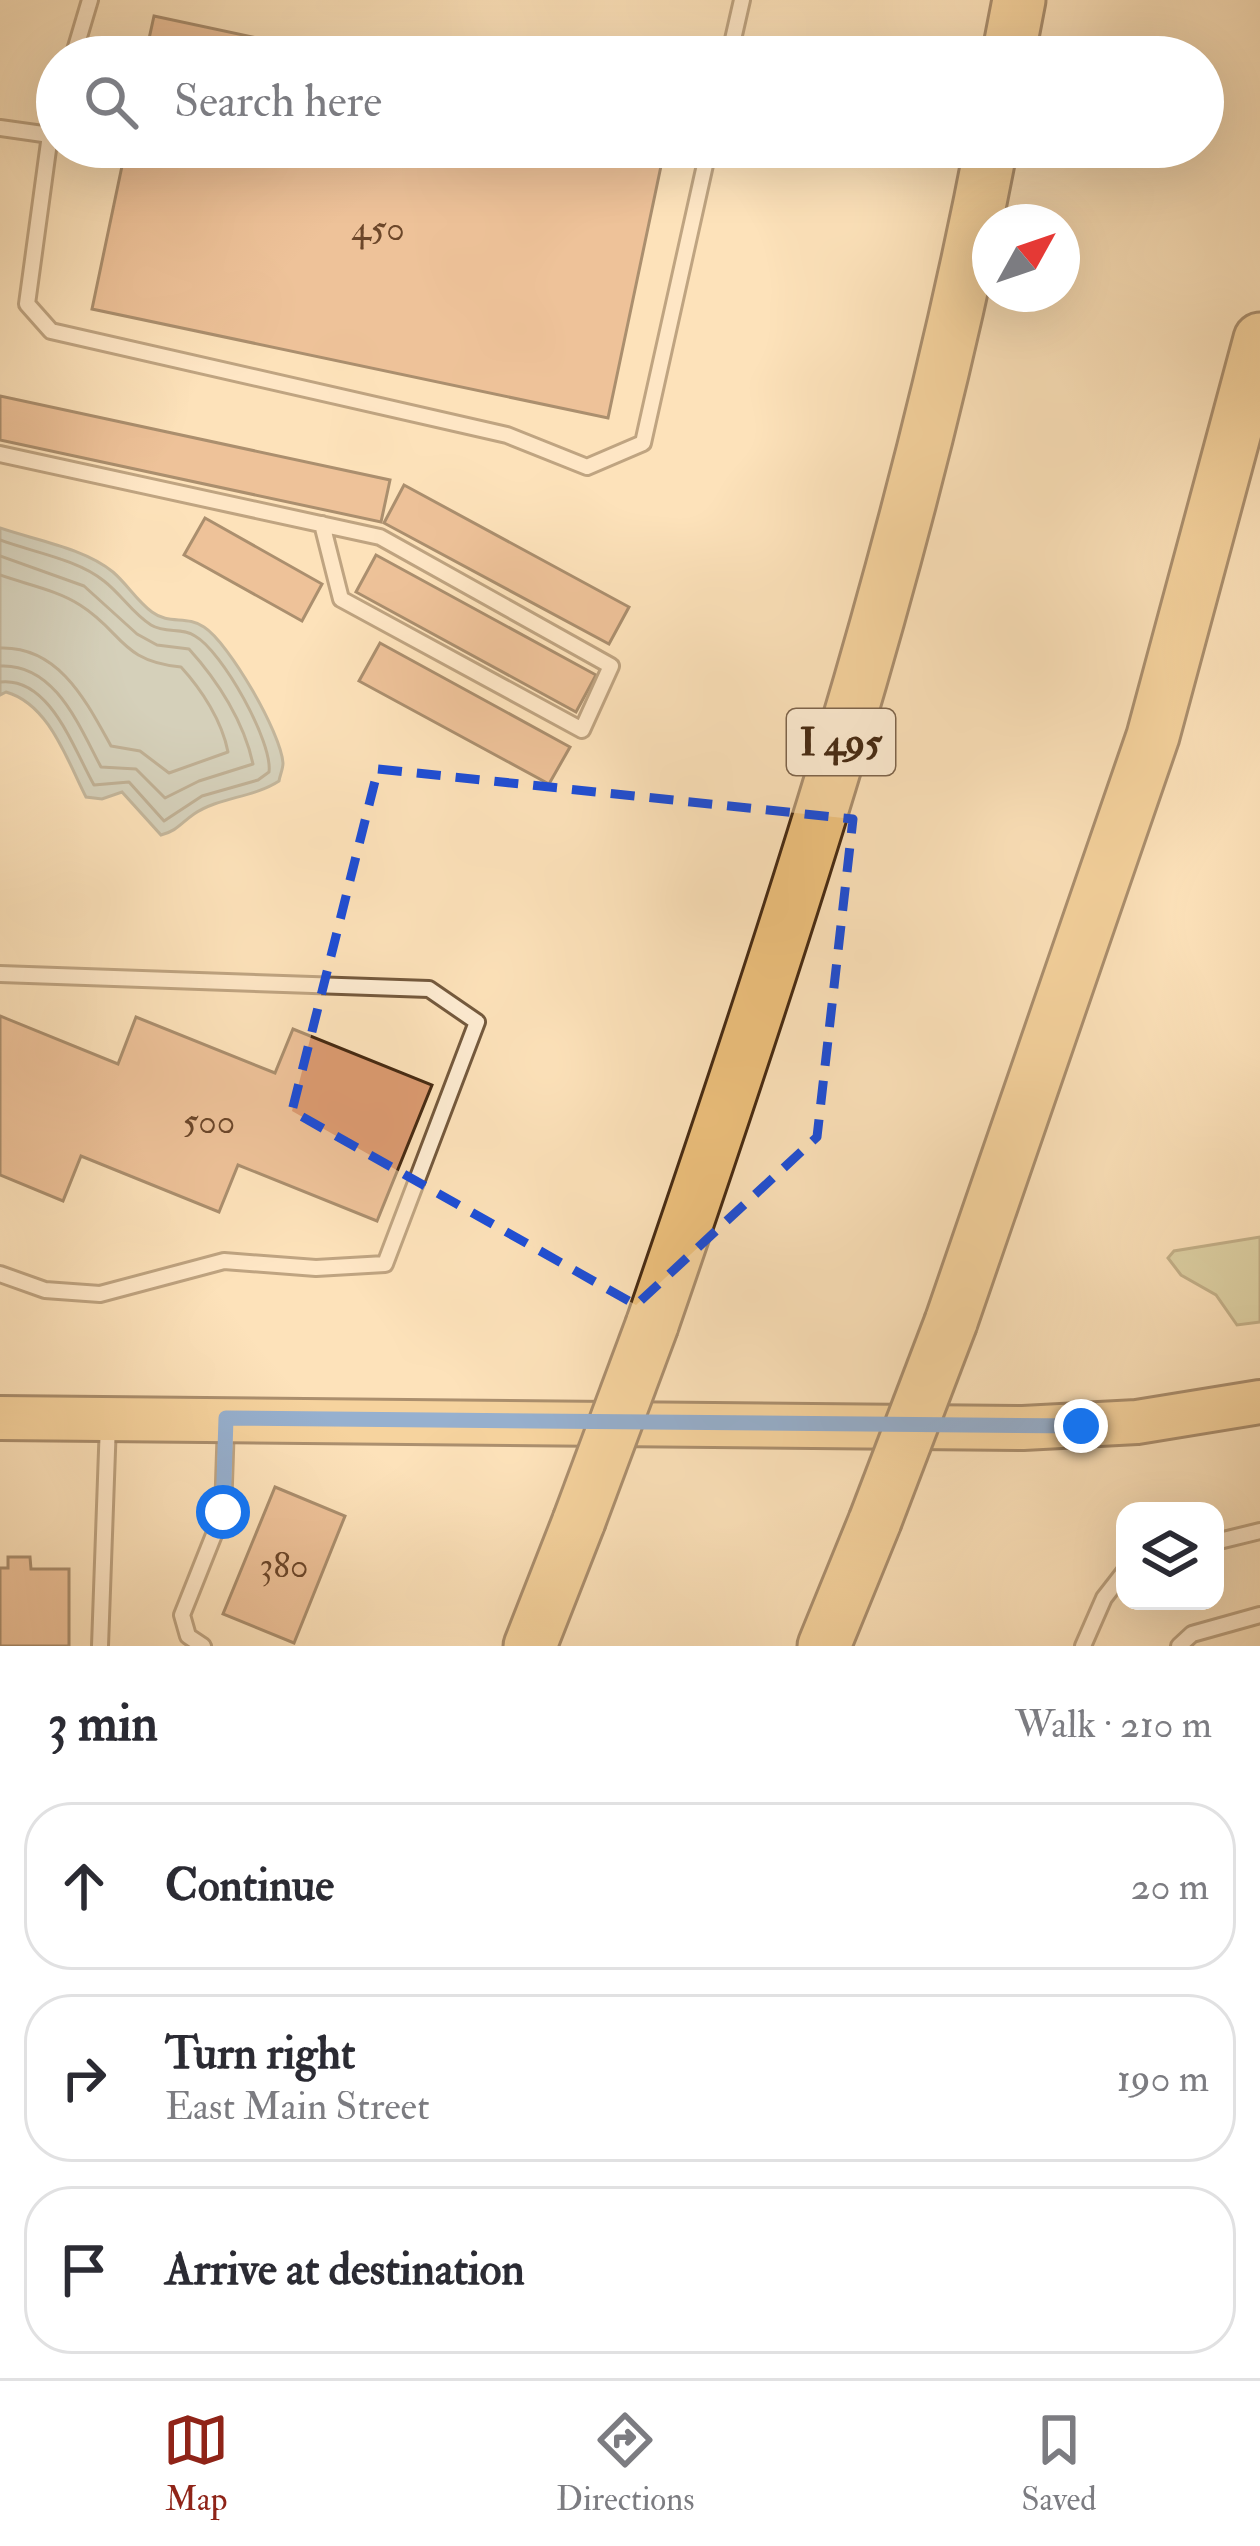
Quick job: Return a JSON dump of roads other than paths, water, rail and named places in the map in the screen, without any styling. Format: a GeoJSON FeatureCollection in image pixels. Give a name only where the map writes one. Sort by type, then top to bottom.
{"type":"FeatureCollection","features":[{"type":"Feature","properties":{"kind":"highway"},"geometry":{"type":"LineString","coordinates":[[1013,36],[1019,0]]}},
{"type":"Feature","properties":{"kind":"highway","name":"I 495"},"geometry":{"type":"LineString","coordinates":[[530,1646],[652,1325],[808,858],[932,412],[986,168]]}},
{"type":"Feature","properties":{"kind":"highway"},"geometry":{"type":"LineString","coordinates":[[824,1646],[951,1322],[1154,736],[1260,339]]}},
{"type":"Feature","properties":{"kind":"main road"},"geometry":{"type":"LineString","coordinates":[[0,1418],[1023,1428],[1137,1422],[1260,1402]]}},
{"type":"Feature","properties":{"kind":"lane"},"geometry":{"type":"LineString","coordinates":[[79,36],[90,0]]}},
{"type":"Feature","properties":{"kind":"lane"},"geometry":{"type":"LineString","coordinates":[[734,36],[742,0]]}},
{"type":"Feature","properties":{"kind":"lane"},"geometry":{"type":"LineString","coordinates":[[0,128],[36,133]]}},
{"type":"Feature","properties":{"kind":"lane"},"geometry":{"type":"LineString","coordinates":[[46,168],[28,304],[51,332],[507,435],[587,467],[643,442],[704,168]]}},
{"type":"Feature","properties":{"kind":"lane"},"geometry":{"type":"LineString","coordinates":[[0,454],[322,524],[380,537],[611,666],[582,730],[341,599],[322,524]]}},
{"type":"Feature","properties":{"kind":"lane"},"geometry":{"type":"LineString","coordinates":[[0,974],[429,989],[477,1022],[385,1264],[316,1268],[224,1261],[100,1294],[45,1290],[0,1274]]}},
{"type":"Feature","properties":{"kind":"lane"},"geometry":{"type":"LineString","coordinates":[[100,1646],[109,1418]]}},
{"type":"Feature","properties":{"kind":"lane"},"geometry":{"type":"LineString","coordinates":[[203,1646],[188,1636],[182,1616],[223,1512],[226,1418]]}},
{"type":"Feature","properties":{"kind":"lane"},"geometry":{"type":"LineString","coordinates":[[1224,1540],[1260,1531]]}},
{"type":"Feature","properties":{"kind":"lane"},"geometry":{"type":"LineString","coordinates":[[1083,1646],[1116,1583]]}},
{"type":"Feature","properties":{"kind":"lane"},"geometry":{"type":"LineString","coordinates":[[1179,1646],[1192,1634],[1260,1615]]}},
{"type":"Feature","properties":{"kind":"water"},"geometry":{"type":"Polygon","coordinates":[[[0,528],[88,557],[113,572],[152,612],[198,623],[214,636],[239,669],[273,731],[283,763],[279,781],[204,808],[161,835],[122,792],[102,799],[86,797],[45,721],[21,698],[6,692],[0,695],[0,528]]]}}]}
